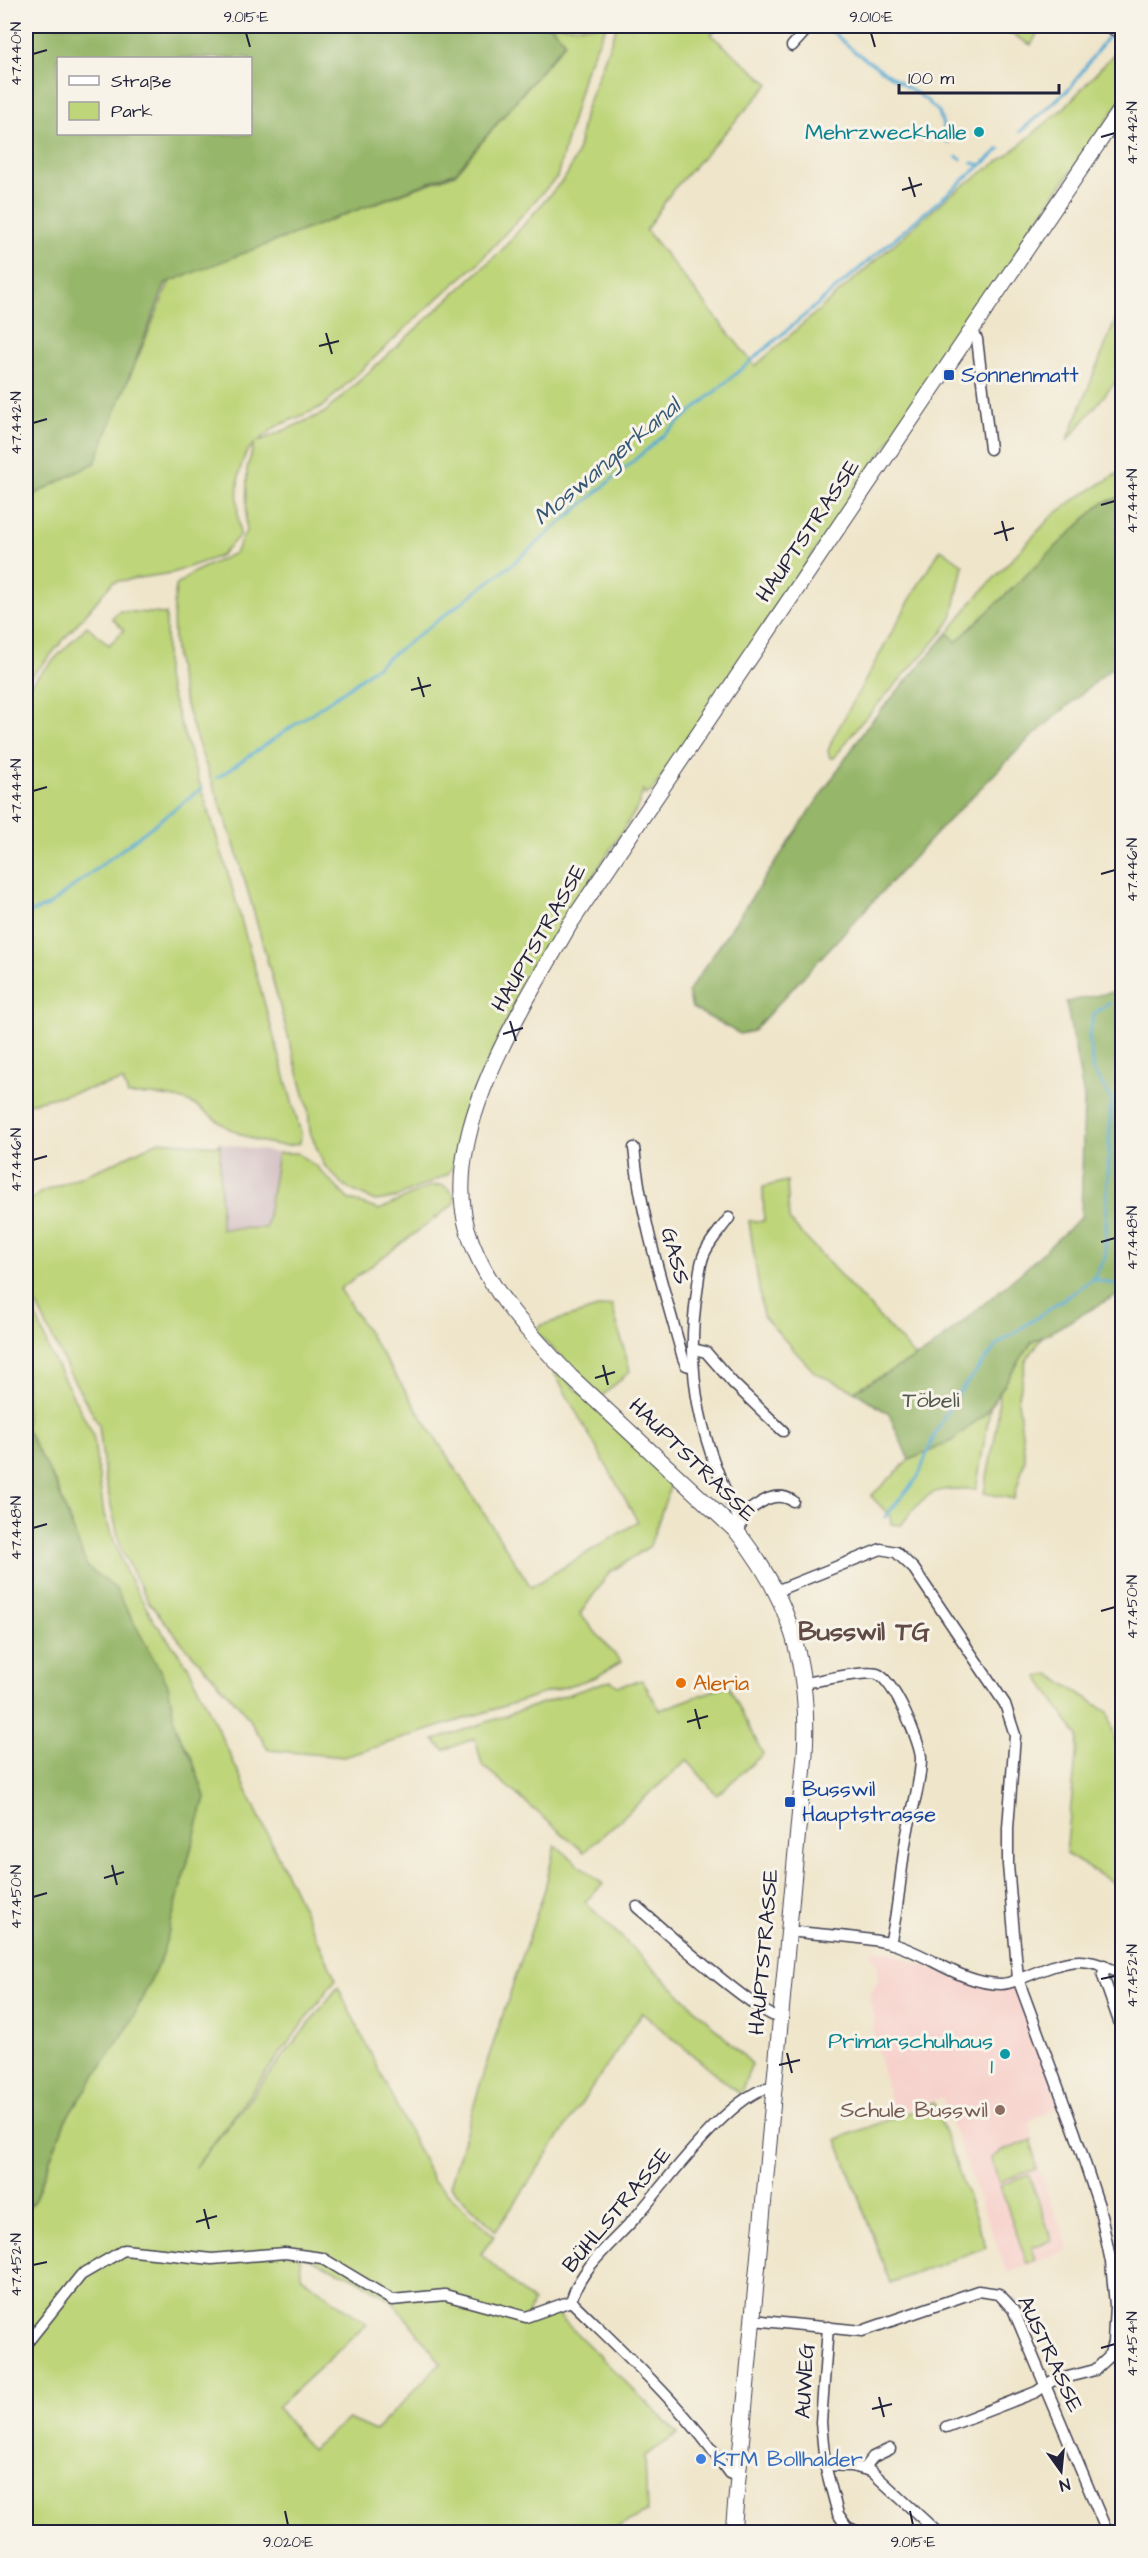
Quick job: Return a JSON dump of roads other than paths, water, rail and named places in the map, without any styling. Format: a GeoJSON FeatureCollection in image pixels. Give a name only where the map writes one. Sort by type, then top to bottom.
{"type":"FeatureCollection","features":[{"type":"Feature","properties":{"kind":"street"},"geometry":{"type":"LineString","coordinates":[[792,46],[810,26]]}},
{"type":"Feature","properties":{"kind":"street"},"geometry":{"type":"LineString","coordinates":[[1107,26],[1122,34]]}},
{"type":"Feature","properties":{"kind":"street","name":"HAUPTSTRASSE"},"geometry":{"type":"LineString","coordinates":[[733,2532],[806,1736],[804,1683],[792,1629],[776,1591],[737,1525],[571,1377],[519,1319],[488,1274],[467,1230],[461,1194],[463,1158],[481,1098],[500,1052],[570,924],[1122,108]]}},
{"type":"Feature","properties":{"kind":"street"},"geometry":{"type":"LineString","coordinates":[[970,332],[977,339],[990,449]]}},
{"type":"Feature","properties":{"kind":"street","name":"GASS"},"geometry":{"type":"LineString","coordinates":[[634,1148],[638,1185],[648,1232],[683,1358],[686,1365],[693,1367]]}},
{"type":"Feature","properties":{"kind":"street"},"geometry":{"type":"LineString","coordinates":[[729,1218],[710,1243],[702,1261],[695,1303],[693,1367],[698,1409],[713,1464],[737,1525],[770,1497],[780,1496],[793,1501]]}},
{"type":"Feature","properties":{"kind":"street"},"geometry":{"type":"LineString","coordinates":[[693,1349],[706,1352],[733,1383],[783,1431]]}},
{"type":"Feature","properties":{"kind":"street"},"geometry":{"type":"LineString","coordinates":[[776,1591],[881,1549],[896,1552],[914,1569],[1005,1704],[1015,1735],[1008,1828],[1008,1865],[1018,1979],[1075,2133],[1099,2206],[1111,2262],[1115,2305],[1112,2349],[1103,2364],[1095,2370],[1052,2381],[1046,2386],[946,2427]]}},
{"type":"Feature","properties":{"kind":"street"},"geometry":{"type":"LineString","coordinates":[[804,1683],[877,1674],[885,1679],[917,1739],[921,1759],[919,1777],[906,1840],[890,1943]]}},
{"type":"Feature","properties":{"kind":"street"},"geometry":{"type":"LineString","coordinates":[[637,1907],[746,1999],[772,2017],[781,2018]]}},
{"type":"Feature","properties":{"kind":"street"},"geometry":{"type":"LineString","coordinates":[[789,1931],[890,1943],[965,1976],[999,1984],[1063,1962],[1082,1960],[1104,1965],[1122,1975]]}},
{"type":"Feature","properties":{"kind":"street"},"geometry":{"type":"LineString","coordinates":[[1104,1965],[1103,1976],[1122,2030]]}},
{"type":"Feature","properties":{"kind":"street","name":"BÜHLSTRASSE"},"geometry":{"type":"LineString","coordinates":[[738,2477],[729,2474],[686,2415],[665,2392],[571,2301],[580,2280],[590,2266],[640,2213],[707,2134],[756,2091],[774,2087]]}},
{"type":"Feature","properties":{"kind":"street"},"geometry":{"type":"LineString","coordinates":[[26,2344],[81,2276],[124,2250],[213,2259],[285,2253],[322,2258],[392,2300],[445,2295],[526,2317],[571,2301]]}},
{"type":"Feature","properties":{"kind":"street","name":"AUSTRASSE"},"geometry":{"type":"LineString","coordinates":[[753,2320],[862,2331],[978,2290],[999,2294],[1012,2309],[1107,2532]]}},
{"type":"Feature","properties":{"kind":"street","name":"AUWEG"},"geometry":{"type":"LineString","coordinates":[[828,2328],[821,2422],[825,2465],[838,2514],[847,2527],[858,2532]]}},
{"type":"Feature","properties":{"kind":"street"},"geometry":{"type":"LineString","coordinates":[[864,2468],[873,2457],[890,2449]]}},
{"type":"Feature","properties":{"kind":"street"},"geometry":{"type":"LineString","coordinates":[[825,2465],[864,2468],[886,2483],[937,2532]]}},
{"type":"Feature","properties":{"kind":"waterway"},"geometry":{"type":"LineString","coordinates":[[826,26],[855,52],[925,99],[939,112],[948,143]]}},
{"type":"Feature","properties":{"kind":"waterway"},"geometry":{"type":"LineString","coordinates":[[1020,132],[1070,88],[1111,32]]}},
{"type":"Feature","properties":{"kind":"waterway","name":"Moswangerkanal"},"geometry":{"type":"LineString","coordinates":[[217,778],[344,691],[510,566],[1000,149]]}},
{"type":"Feature","properties":{"kind":"waterway"},"geometry":{"type":"LineString","coordinates":[[957,157],[961,159]]}},
{"type":"Feature","properties":{"kind":"waterway","name":"Moswangerkanal"},"geometry":{"type":"LineString","coordinates":[[972,163],[982,165]]}},
{"type":"Feature","properties":{"kind":"waterway","name":"Moswangerkanal"},"geometry":{"type":"LineString","coordinates":[[26,914],[48,906],[202,788]]}},
{"type":"Feature","properties":{"kind":"waterway"},"geometry":{"type":"LineString","coordinates":[[1093,1279],[1105,1258],[1111,1098],[1093,1071],[1089,1034],[1094,1014],[1109,1003]]}},
{"type":"Feature","properties":{"kind":"waterway"},"geometry":{"type":"LineString","coordinates":[[885,1517],[918,1477],[933,1438],[954,1399],[998,1344],[1093,1279],[1122,1286]]}},
{"type":"Feature","properties":{"kind":"place","name":"Mehrzweckhalle"},"geometry":{"type":"Point","coordinates":[979,132]}},
{"type":"Feature","properties":{"kind":"place","name":"Sonnenmatt"},"geometry":{"type":"Point","coordinates":[949,375]}},
{"type":"Feature","properties":{"kind":"place","name":"Aleria"},"geometry":{"type":"Point","coordinates":[681,1683]}},
{"type":"Feature","properties":{"kind":"place","name":"Busswil Hauptstrasse"},"geometry":{"type":"Point","coordinates":[790,1802]}},
{"type":"Feature","properties":{"kind":"place","name":"Primarschulhaus 1"},"geometry":{"type":"Point","coordinates":[1005,2054]}},
{"type":"Feature","properties":{"kind":"place","name":"Schule Busswil"},"geometry":{"type":"Point","coordinates":[1000,2110]}},
{"type":"Feature","properties":{"kind":"place","name":"KTM Bollhalder"},"geometry":{"type":"Point","coordinates":[701,2459]}},
{"type":"Feature","properties":{"kind":"district","name":"Busswil TG"},"geometry":{"type":"Point","coordinates":[864,1632]}},
{"type":"Feature","properties":{"kind":"park label","name":"Töbeli"},"geometry":{"type":"Point","coordinates":[931,1400]}}]}
